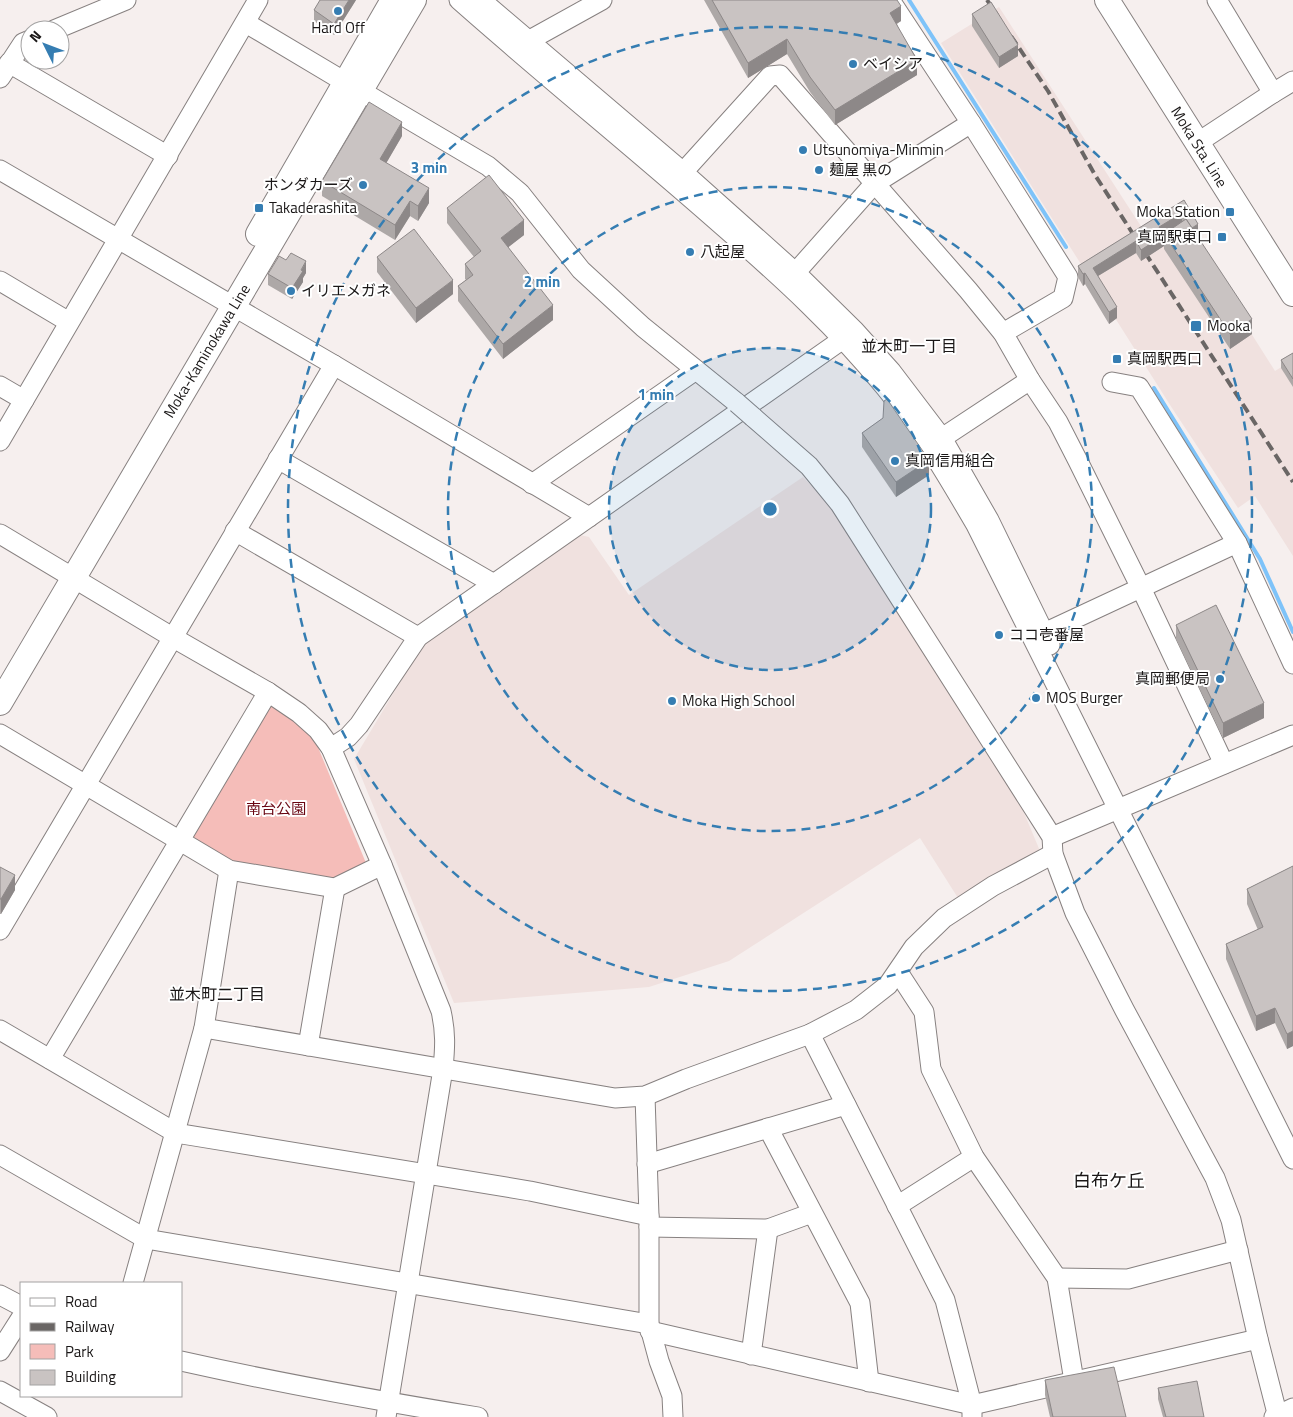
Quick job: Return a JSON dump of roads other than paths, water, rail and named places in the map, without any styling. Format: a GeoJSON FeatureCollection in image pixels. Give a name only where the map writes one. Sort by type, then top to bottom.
{"type":"FeatureCollection","features":[{"type":"Feature","properties":{"kind":"main road","name":"Moka-Kaminokawa Line"},"geometry":{"type":"LineString","coordinates":[[0,703],[67,574],[353,86],[393,0]]}},
{"type":"Feature","properties":{"kind":"main road","name":"Moka-Kaminokawa Line"},"geometry":{"type":"LineString","coordinates":[[353,86],[414,0]]}},
{"type":"Feature","properties":{"kind":"main road","name":"Moka Sta. Line"},"geometry":{"type":"LineString","coordinates":[[1107,0],[1293,294]]}},
{"type":"Feature","properties":{"kind":"main road","name":"Moka-Kaminokawa Line"},"geometry":{"type":"LineString","coordinates":[[0,674],[67,574]]}},
{"type":"Feature","properties":{"kind":"street"},"geometry":{"type":"LineString","coordinates":[[0,441],[258,0]]}},
{"type":"Feature","properties":{"kind":"street"},"geometry":{"type":"LineString","coordinates":[[459,0],[678,177]]}},
{"type":"Feature","properties":{"kind":"street"},"geometry":{"type":"LineString","coordinates":[[481,0],[791,278],[849,335],[884,386],[936,443],[989,520],[1044,632],[1123,808],[1293,1159]]}},
{"type":"Feature","properties":{"kind":"street"},"geometry":{"type":"LineString","coordinates":[[528,41],[602,0]]}},
{"type":"Feature","properties":{"kind":"street"},"geometry":{"type":"LineString","coordinates":[[890,0],[971,122],[1068,277],[1062,298],[1003,333]]}},
{"type":"Feature","properties":{"kind":"street"},"geometry":{"type":"LineString","coordinates":[[1217,0],[1273,92]]}},
{"type":"Feature","properties":{"kind":"street"},"geometry":{"type":"LineString","coordinates":[[70,23],[119,1]]}},
{"type":"Feature","properties":{"kind":"street"},"geometry":{"type":"LineString","coordinates":[[246,23],[488,166],[520,193],[581,270],[643,327],[737,403],[809,466],[840,504],[1052,845],[1075,913],[1124,1009],[1215,1178],[1231,1220],[1258,1339],[1281,1414]]}},
{"type":"Feature","properties":{"kind":"street"},"geometry":{"type":"LineString","coordinates":[[20,47],[4,71],[168,156]]}},
{"type":"Feature","properties":{"kind":"street"},"geometry":{"type":"LineString","coordinates":[[678,177],[770,76],[780,75],[968,290],[1003,333],[1030,380],[1058,422],[1141,588],[1224,764]]}},
{"type":"Feature","properties":{"kind":"street"},"geometry":{"type":"LineString","coordinates":[[1197,143],[1273,92],[1293,82]]}},
{"type":"Feature","properties":{"kind":"street"},"geometry":{"type":"LineString","coordinates":[[791,278],[874,184],[971,122]]}},
{"type":"Feature","properties":{"kind":"street"},"geometry":{"type":"LineString","coordinates":[[0,170],[590,517]]}},
{"type":"Feature","properties":{"kind":"street"},"geometry":{"type":"LineString","coordinates":[[0,281],[69,322]]}},
{"type":"Feature","properties":{"kind":"street"},"geometry":{"type":"LineString","coordinates":[[331,748],[348,737],[359,725],[418,637],[849,335]]}},
{"type":"Feature","properties":{"kind":"street"},"geometry":{"type":"LineString","coordinates":[[0,930],[334,365]]}},
{"type":"Feature","properties":{"kind":"street"},"geometry":{"type":"LineString","coordinates":[[532,484],[696,370]]}},
{"type":"Feature","properties":{"kind":"street"},"geometry":{"type":"LineString","coordinates":[[936,443],[1030,380]]}},
{"type":"Feature","properties":{"kind":"street"},"geometry":{"type":"LineString","coordinates":[[1112,382],[1139,386],[1237,543],[1293,664]]}},
{"type":"Feature","properties":{"kind":"street"},"geometry":{"type":"LineString","coordinates":[[0,386],[24,400]]}},
{"type":"Feature","properties":{"kind":"street"},"geometry":{"type":"LineString","coordinates":[[936,443],[1123,808],[1293,1131]]}},
{"type":"Feature","properties":{"kind":"street"},"geometry":{"type":"LineString","coordinates":[[278,459],[494,584]]}},
{"type":"Feature","properties":{"kind":"street"},"geometry":{"type":"LineString","coordinates":[[235,531],[418,637]]}},
{"type":"Feature","properties":{"kind":"street"},"geometry":{"type":"LineString","coordinates":[[0,534],[268,692],[299,713],[318,730],[331,748],[382,864],[445,1028],[446,1041],[443,1069],[388,1410]]}},
{"type":"Feature","properties":{"kind":"street"},"geometry":{"type":"LineString","coordinates":[[1044,632],[1237,543]]}},
{"type":"Feature","properties":{"kind":"street"},"geometry":{"type":"LineString","coordinates":[[50,1059],[268,692]]}},
{"type":"Feature","properties":{"kind":"street"},"geometry":{"type":"LineString","coordinates":[[0,734],[229,870],[334,888],[382,864]]}},
{"type":"Feature","properties":{"kind":"street"},"geometry":{"type":"LineString","coordinates":[[204,1028],[615,1098],[645,1096],[810,1034],[856,1010],[888,985],[914,947],[944,918],[1052,845],[1123,808],[1293,735]]}},
{"type":"Feature","properties":{"kind":"street"},"geometry":{"type":"LineString","coordinates":[[134,1282],[204,1028],[229,870]]}},
{"type":"Feature","properties":{"kind":"street"},"geometry":{"type":"LineString","coordinates":[[308,1046],[334,888]]}},
{"type":"Feature","properties":{"kind":"street"},"geometry":{"type":"LineString","coordinates":[[898,972],[924,1012],[931,1070],[974,1157],[1057,1278],[1074,1382]]}},
{"type":"Feature","properties":{"kind":"street"},"geometry":{"type":"LineString","coordinates":[[0,1030],[176,1133],[530,1191],[649,1222],[768,1229],[812,1213]]}},
{"type":"Feature","properties":{"kind":"street"},"geometry":{"type":"LineString","coordinates":[[810,1034],[945,1300],[972,1411]]}},
{"type":"Feature","properties":{"kind":"street"},"geometry":{"type":"LineString","coordinates":[[645,1096],[649,1222],[649,1328],[672,1396],[673,1417]]}},
{"type":"Feature","properties":{"kind":"street"},"geometry":{"type":"LineString","coordinates":[[647,1164],[846,1105]]}},
{"type":"Feature","properties":{"kind":"street"},"geometry":{"type":"LineString","coordinates":[[768,1128],[860,1303],[869,1382]]}},
{"type":"Feature","properties":{"kind":"street"},"geometry":{"type":"LineString","coordinates":[[0,1155],[146,1239],[649,1328],[752,1355],[869,1382],[972,1411],[1074,1382],[1258,1339]]}},
{"type":"Feature","properties":{"kind":"street"},"geometry":{"type":"LineString","coordinates":[[897,1206],[974,1157]]}},
{"type":"Feature","properties":{"kind":"street"},"geometry":{"type":"LineString","coordinates":[[752,1355],[768,1229]]}},
{"type":"Feature","properties":{"kind":"street"},"geometry":{"type":"LineString","coordinates":[[1057,1278],[1128,1279],[1238,1250]]}},
{"type":"Feature","properties":{"kind":"street"},"geometry":{"type":"LineString","coordinates":[[0,1295],[20,1305]]}},
{"type":"Feature","properties":{"kind":"street"},"geometry":{"type":"LineString","coordinates":[[0,1351],[20,1320]]}},
{"type":"Feature","properties":{"kind":"street"},"geometry":{"type":"LineString","coordinates":[[182,1361],[388,1410],[478,1417]]}},
{"type":"Feature","properties":{"kind":"street"},"geometry":{"type":"LineString","coordinates":[[0,1391],[47,1417]]}},
{"type":"Feature","properties":{"kind":"waterway"},"geometry":{"type":"LineString","coordinates":[[909,0],[1066,247]]}},
{"type":"Feature","properties":{"kind":"waterway"},"geometry":{"type":"LineString","coordinates":[[1154,388],[1260,559],[1293,632]]}},
{"type":"Feature","properties":{"kind":"railway"},"geometry":{"type":"LineString","coordinates":[[987,0],[997,15]]}},
{"type":"Feature","properties":{"kind":"railway"},"geometry":{"type":"LineString","coordinates":[[1011,36],[1048,91],[1095,175],[1293,482]]}},
{"type":"Feature","properties":{"kind":"place","name":"Hard Off"},"geometry":{"type":"Point","coordinates":[338,11]}},
{"type":"Feature","properties":{"kind":"place","name":"ベイシア"},"geometry":{"type":"Point","coordinates":[853,64]}},
{"type":"Feature","properties":{"kind":"place","name":"Utsunomiya-Minmin"},"geometry":{"type":"Point","coordinates":[803,150]}},
{"type":"Feature","properties":{"kind":"place","name":"麺屋 黒の"},"geometry":{"type":"Point","coordinates":[819,170]}},
{"type":"Feature","properties":{"kind":"place","name":"ホンダカーズ"},"geometry":{"type":"Point","coordinates":[363,185]}},
{"type":"Feature","properties":{"kind":"place","name":"Takaderashita"},"geometry":{"type":"Point","coordinates":[259,208]}},
{"type":"Feature","properties":{"kind":"place","name":"Moka Station"},"geometry":{"type":"Point","coordinates":[1230,212]}},
{"type":"Feature","properties":{"kind":"place","name":"真岡駅東口"},"geometry":{"type":"Point","coordinates":[1222,237]}},
{"type":"Feature","properties":{"kind":"place","name":"八起屋"},"geometry":{"type":"Point","coordinates":[690,252]}},
{"type":"Feature","properties":{"kind":"place","name":"イリエメガネ"},"geometry":{"type":"Point","coordinates":[291,291]}},
{"type":"Feature","properties":{"kind":"place","name":"Mooka"},"geometry":{"type":"Point","coordinates":[1196,326]}},
{"type":"Feature","properties":{"kind":"place","name":"真岡駅西口"},"geometry":{"type":"Point","coordinates":[1117,359]}},
{"type":"Feature","properties":{"kind":"place","name":"真岡信用組合"},"geometry":{"type":"Point","coordinates":[895,461]}},
{"type":"Feature","properties":{"kind":"place","name":"ココ壱番屋"},"geometry":{"type":"Point","coordinates":[999,635]}},
{"type":"Feature","properties":{"kind":"place","name":"真岡郵便局"},"geometry":{"type":"Point","coordinates":[1220,679]}},
{"type":"Feature","properties":{"kind":"place","name":"MOS Burger"},"geometry":{"type":"Point","coordinates":[1036,698]}},
{"type":"Feature","properties":{"kind":"place","name":"Moka High School"},"geometry":{"type":"Point","coordinates":[672,701]}},
{"type":"Feature","properties":{"kind":"district","name":"並木町一丁目"},"geometry":{"type":"Point","coordinates":[909,346]}},
{"type":"Feature","properties":{"kind":"district","name":"並木町二丁目"},"geometry":{"type":"Point","coordinates":[217,994]}},
{"type":"Feature","properties":{"kind":"district","name":"白布ケ丘"},"geometry":{"type":"Point","coordinates":[1109,1181]}},
{"type":"Feature","properties":{"kind":"park label","name":"南台公園"},"geometry":{"type":"Point","coordinates":[276,809]}}]}
